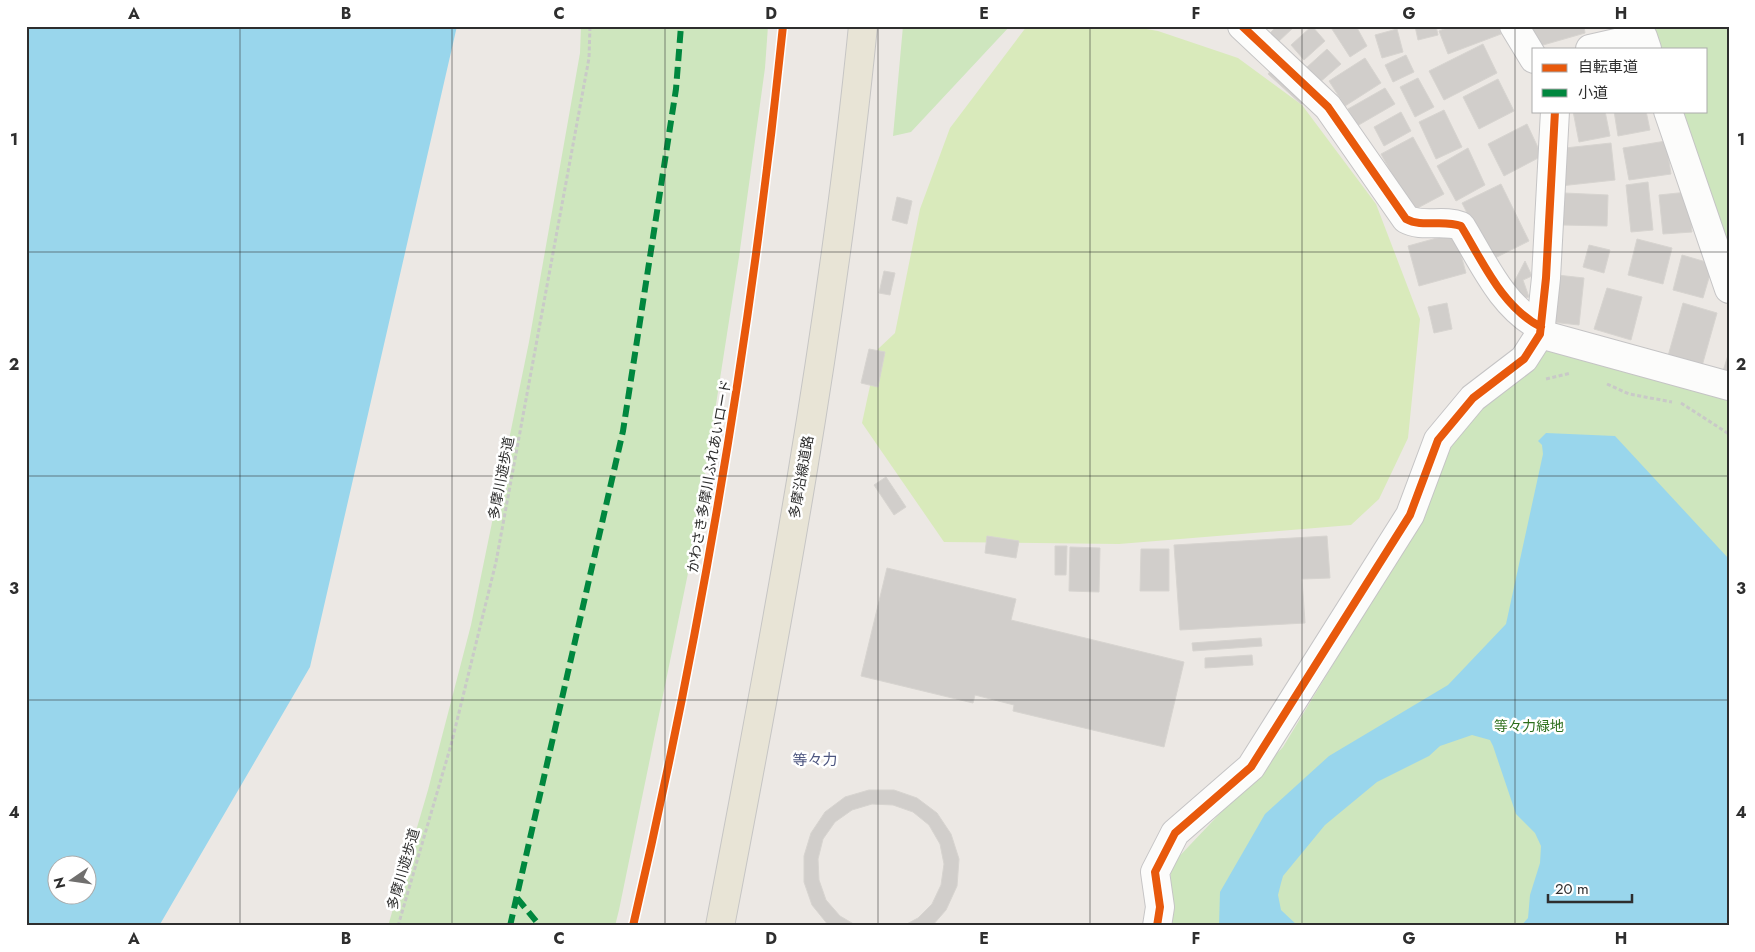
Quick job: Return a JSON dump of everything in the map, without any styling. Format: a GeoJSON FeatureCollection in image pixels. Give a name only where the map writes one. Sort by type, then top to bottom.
{"type":"FeatureCollection","features":[{"type":"Feature","properties":{"kind":"main road","name":"多摩沿線道路"},"geometry":{"type":"LineString","coordinates":[[720,926],[812,411],[847,175],[863,26]]}},
{"type":"Feature","properties":{"kind":"street"},"geometry":{"type":"LineString","coordinates":[[1514,26],[1532,56]]}},
{"type":"Feature","properties":{"kind":"street"},"geometry":{"type":"LineString","coordinates":[[1246,28],[1328,107],[1406,219],[1414,224],[1452,223],[1461,226],[1508,302],[1540,330],[1729,386]]}},
{"type":"Feature","properties":{"kind":"street"},"geometry":{"type":"LineString","coordinates":[[1594,48],[1643,37],[1647,48]]}},
{"type":"Feature","properties":{"kind":"street"},"geometry":{"type":"LineString","coordinates":[[1157,926],[1160,907],[1155,872],[1174,833],[1252,767],[1410,515],[1438,440],[1473,398],[1524,359],[1540,330],[1546,278],[1555,112]]}},
{"type":"Feature","properties":{"kind":"street"},"geometry":{"type":"LineString","coordinates":[[1668,112],[1729,288]]}},
{"type":"Feature","properties":{"kind":"path"},"geometry":{"type":"LineString","coordinates":[[1538,380],[1580,371]]}},
{"type":"Feature","properties":{"kind":"path"},"geometry":{"type":"LineString","coordinates":[[1604,382],[1629,394],[1681,403],[1729,434]]}},
{"type":"Feature","properties":{"kind":"green space"},"geometry":{"type":"Polygon","coordinates":[[[581,26],[768,26],[765,68],[739,257],[695,539],[619,910],[615,926],[388,926],[428,790],[471,625],[529,342],[580,53],[581,26]]]}},
{"type":"Feature","properties":{"kind":"green space"},"geometry":{"type":"Polygon","coordinates":[[[903,26],[1010,26],[911,132],[893,136],[903,26]]]}},
{"type":"Feature","properties":{"kind":"green space"},"geometry":{"type":"Polygon","coordinates":[[[1027,26],[1129,26],[1158,31],[1238,58],[1302,105],[1376,204],[1420,319],[1408,438],[1379,499],[1351,525],[1119,544],[944,542],[862,423],[878,349],[895,333],[920,209],[950,128],[1027,26]]]}},
{"type":"Feature","properties":{"kind":"green space"},"geometry":{"type":"Polygon","coordinates":[[[1662,26],[1729,26],[1729,253],[1679,112],[1708,112],[1708,48],[1657,48],[1651,30],[1662,26]]]}},
{"type":"Feature","properties":{"kind":"green space","name":"等々力緑地"},"geometry":{"type":"Polygon","coordinates":[[[1548,346],[1729,398],[1729,926],[1168,926],[1171,865],[1283,747],[1418,524],[1439,466],[1459,430],[1548,346]]]}},
{"type":"Feature","properties":{"kind":"water"},"geometry":{"type":"Polygon","coordinates":[[[26,26],[457,26],[310,667],[159,926],[26,926],[26,26]]]}},
{"type":"Feature","properties":{"kind":"water"},"geometry":{"type":"Polygon","coordinates":[[[1546,433],[1615,436],[1729,559],[1729,926],[1521,926],[1528,918],[1530,895],[1540,863],[1541,846],[1535,833],[1516,814],[1490,740],[1472,735],[1440,746],[1429,756],[1377,782],[1325,825],[1283,876],[1281,883],[1278,895],[1281,910],[1298,926],[1219,926],[1220,892],[1265,814],[1329,756],[1448,685],[1506,624],[1543,454],[1542,445],[1538,441],[1546,433]]]}},
{"type":"Feature","properties":{"kind":"building"},"geometry":{"type":"Polygon","coordinates":[[[1277,26],[1295,26],[1277,43],[1269,34],[1277,26]]]}},
{"type":"Feature","properties":{"kind":"building"},"geometry":{"type":"Polygon","coordinates":[[[1312,26],[1325,41],[1304,60],[1291,45],[1312,26]]]}},
{"type":"Feature","properties":{"kind":"building"},"geometry":{"type":"Polygon","coordinates":[[[1330,26],[1356,26],[1367,46],[1350,57],[1330,26]]]}},
{"type":"Feature","properties":{"kind":"building"},"geometry":{"type":"Polygon","coordinates":[[[1415,26],[1436,26],[1438,35],[1418,40],[1415,26]]]}},
{"type":"Feature","properties":{"kind":"building"},"geometry":{"type":"Polygon","coordinates":[[[1452,26],[1498,26],[1501,34],[1448,54],[1439,31],[1452,26]]]}},
{"type":"Feature","properties":{"kind":"building"},"geometry":{"type":"Polygon","coordinates":[[[1530,26],[1584,26],[1585,33],[1536,47],[1530,26]]]}},
{"type":"Feature","properties":{"kind":"building"},"geometry":{"type":"Polygon","coordinates":[[[1397,29],[1403,52],[1382,58],[1375,35],[1397,29]]]}},
{"type":"Feature","properties":{"kind":"building"},"geometry":{"type":"Polygon","coordinates":[[[1483,44],[1497,73],[1444,100],[1429,71],[1483,44]]]}},
{"type":"Feature","properties":{"kind":"building"},"geometry":{"type":"Polygon","coordinates":[[[1327,49],[1341,64],[1319,83],[1306,68],[1327,49]]]}},
{"type":"Feature","properties":{"kind":"building"},"geometry":{"type":"Polygon","coordinates":[[[1406,55],[1414,72],[1393,82],[1385,65],[1406,55]]]}},
{"type":"Feature","properties":{"kind":"building"},"geometry":{"type":"Polygon","coordinates":[[[1365,58],[1381,83],[1345,106],[1329,81],[1365,58]]]}},
{"type":"Feature","properties":{"kind":"building"},"geometry":{"type":"Polygon","coordinates":[[[1273,68],[1306,99],[1301,104],[1268,74],[1273,68]]]}},
{"type":"Feature","properties":{"kind":"building"},"geometry":{"type":"Polygon","coordinates":[[[1418,78],[1434,107],[1415,117],[1400,87],[1418,78]]]}},
{"type":"Feature","properties":{"kind":"building"},"geometry":{"type":"Polygon","coordinates":[[[1498,79],[1514,111],[1479,129],[1463,97],[1498,79]]]}},
{"type":"Feature","properties":{"kind":"building"},"geometry":{"type":"Polygon","coordinates":[[[1385,88],[1395,104],[1357,126],[1348,109],[1385,88]]]}},
{"type":"Feature","properties":{"kind":"building"},"geometry":{"type":"Polygon","coordinates":[[[1444,110],[1462,147],[1436,159],[1419,122],[1444,110]]]}},
{"type":"Feature","properties":{"kind":"building"},"geometry":{"type":"Polygon","coordinates":[[[1401,112],[1411,131],[1384,146],[1374,127],[1401,112]]]}},
{"type":"Feature","properties":{"kind":"building"},"geometry":{"type":"Polygon","coordinates":[[[1573,112],[1605,112],[1610,136],[1579,142],[1573,112]]]}},
{"type":"Feature","properties":{"kind":"building"},"geometry":{"type":"Polygon","coordinates":[[[1614,112],[1646,112],[1650,130],[1618,136],[1614,112]]]}},
{"type":"Feature","properties":{"kind":"building"},"geometry":{"type":"Polygon","coordinates":[[[1527,124],[1542,156],[1504,176],[1488,144],[1527,124]]]}},
{"type":"Feature","properties":{"kind":"building"},"geometry":{"type":"Polygon","coordinates":[[[1413,137],[1444,194],[1412,211],[1381,154],[1413,137]]]}},
{"type":"Feature","properties":{"kind":"building"},"geometry":{"type":"Polygon","coordinates":[[[1666,141],[1671,174],[1629,180],[1623,148],[1666,141]]]}},
{"type":"Feature","properties":{"kind":"building"},"geometry":{"type":"Polygon","coordinates":[[[1611,143],[1615,180],[1560,186],[1565,148],[1611,143]]]}},
{"type":"Feature","properties":{"kind":"building"},"geometry":{"type":"Polygon","coordinates":[[[1468,148],[1485,185],[1456,201],[1437,166],[1468,148]]]}},
{"type":"Feature","properties":{"kind":"building"},"geometry":{"type":"Polygon","coordinates":[[[1648,182],[1653,230],[1631,232],[1626,185],[1648,182]]]}},
{"type":"Feature","properties":{"kind":"building"},"geometry":{"type":"Polygon","coordinates":[[[1501,184],[1529,241],[1491,260],[1462,203],[1501,184]]]}},
{"type":"Feature","properties":{"kind":"building"},"geometry":{"type":"Polygon","coordinates":[[[1688,192],[1692,232],[1663,234],[1659,195],[1688,192]]]}},
{"type":"Feature","properties":{"kind":"building"},"geometry":{"type":"Polygon","coordinates":[[[1564,193],[1608,195],[1607,226],[1563,225],[1564,193]]]}},
{"type":"Feature","properties":{"kind":"building"},"geometry":{"type":"Polygon","coordinates":[[[897,197],[912,201],[907,224],[892,220],[897,197]]]}},
{"type":"Feature","properties":{"kind":"building"},"geometry":{"type":"Polygon","coordinates":[[[1455,233],[1466,273],[1419,286],[1408,246],[1455,233]]]}},
{"type":"Feature","properties":{"kind":"building"},"geometry":{"type":"Polygon","coordinates":[[[1637,239],[1672,248],[1663,284],[1628,275],[1637,239]]]}},
{"type":"Feature","properties":{"kind":"building"},"geometry":{"type":"Polygon","coordinates":[[[1589,245],[1610,250],[1604,273],[1583,267],[1589,245]]]}},
{"type":"Feature","properties":{"kind":"building"},"geometry":{"type":"Polygon","coordinates":[[[1682,255],[1713,264],[1703,298],[1673,290],[1682,255]]]}},
{"type":"Feature","properties":{"kind":"building"},"geometry":{"type":"Polygon","coordinates":[[[1525,261],[1532,276],[1523,280],[1529,297],[1518,300],[1510,290],[1525,261]]]}},
{"type":"Feature","properties":{"kind":"building"},"geometry":{"type":"Polygon","coordinates":[[[884,271],[895,273],[890,295],[879,293],[884,271]]]}},
{"type":"Feature","properties":{"kind":"building"},"geometry":{"type":"Polygon","coordinates":[[[1557,275],[1584,278],[1579,325],[1551,322],[1557,275]]]}},
{"type":"Feature","properties":{"kind":"building"},"geometry":{"type":"Polygon","coordinates":[[[1607,288],[1642,297],[1631,340],[1594,329],[1607,288]]]}},
{"type":"Feature","properties":{"kind":"building"},"geometry":{"type":"Polygon","coordinates":[[[1447,303],[1452,329],[1434,333],[1428,307],[1447,303]]]}},
{"type":"Feature","properties":{"kind":"building"},"geometry":{"type":"Polygon","coordinates":[[[1683,303],[1717,313],[1702,366],[1668,356],[1683,303]]]}},
{"type":"Feature","properties":{"kind":"building"},"geometry":{"type":"Polygon","coordinates":[[[869,349],[885,352],[878,387],[861,383],[869,349]]]}},
{"type":"Feature","properties":{"kind":"building"},"geometry":{"type":"Polygon","coordinates":[[[1729,352],[1729,373],[1723,371],[1729,352]]]}},
{"type":"Feature","properties":{"kind":"building"},"geometry":{"type":"Polygon","coordinates":[[[886,477],[906,507],[894,515],[874,485],[886,477]]]}},
{"type":"Feature","properties":{"kind":"building"},"geometry":{"type":"Polygon","coordinates":[[[987,536],[1019,541],[1016,558],[985,553],[987,536]]]}},
{"type":"Feature","properties":{"kind":"building"},"geometry":{"type":"Polygon","coordinates":[[[1327,536],[1330,578],[1302,579],[1305,623],[1180,630],[1174,545],[1327,536]]]}},
{"type":"Feature","properties":{"kind":"building"},"geometry":{"type":"Polygon","coordinates":[[[1055,546],[1067,546],[1066,575],[1055,575],[1055,546]]]}},
{"type":"Feature","properties":{"kind":"building"},"geometry":{"type":"Polygon","coordinates":[[[1070,547],[1100,548],[1099,592],[1069,591],[1070,547]]]}},
{"type":"Feature","properties":{"kind":"building"},"geometry":{"type":"Polygon","coordinates":[[[1141,549],[1169,549],[1169,591],[1140,591],[1141,549]]]}},
{"type":"Feature","properties":{"kind":"building"},"geometry":{"type":"Polygon","coordinates":[[[887,568],[1016,599],[1011,620],[1184,662],[1164,747],[1013,711],[1014,705],[975,695],[973,703],[861,676],[887,568]]]}},
{"type":"Feature","properties":{"kind":"building"},"geometry":{"type":"Polygon","coordinates":[[[1261,638],[1262,646],[1193,651],[1192,643],[1261,638]]]}},
{"type":"Feature","properties":{"kind":"building"},"geometry":{"type":"Polygon","coordinates":[[[1252,655],[1253,665],[1205,668],[1205,658],[1252,655]]]}},
{"type":"Feature","properties":{"kind":"building"},"geometry":{"type":"Polygon","coordinates":[[[869,790],[894,790],[917,798],[937,813],[951,834],[959,859],[957,886],[946,910],[932,926],[903,926],[918,918],[932,904],[941,885],[944,864],[940,844],[929,825],[913,812],[893,805],[872,804],[852,810],[835,822],[823,839],[818,859],[819,880],[826,900],[840,916],[857,926],[829,926],[812,905],[804,882],[804,856],[811,833],[825,812],[845,797],[869,790]]]}},
{"type":"Feature","properties":{"kind":"marked path"},"geometry":{"type":"LineString","coordinates":[[510,926],[623,431],[676,89],[681,26]]}},
{"type":"Feature","properties":{"kind":"marked path"},"geometry":{"type":"LineString","coordinates":[[517,898],[540,926]]}},
{"type":"Feature","properties":{"kind":"cycle path","name":"かわさき多摩川ふれあいロード"},"geometry":{"type":"LineString","coordinates":[[633,926],[681,703],[703,591],[722,478],[756,253],[783,26]]}},
{"type":"Feature","properties":{"kind":"cycle path"},"geometry":{"type":"LineString","coordinates":[[1242,26],[1328,107],[1406,219],[1419,223],[1447,223],[1461,226],[1504,296],[1515,308],[1541,327]]}},
{"type":"Feature","properties":{"kind":"cycle path"},"geometry":{"type":"LineString","coordinates":[[1157,926],[1160,907],[1155,872],[1175,833],[1251,767],[1410,515],[1438,440],[1473,398],[1524,359],[1540,334],[1546,278],[1555,112]]}},
{"type":"Feature","properties":{"kind":"district","name":"等々力"},"geometry":{"type":"Point","coordinates":[815,760]}}]}
